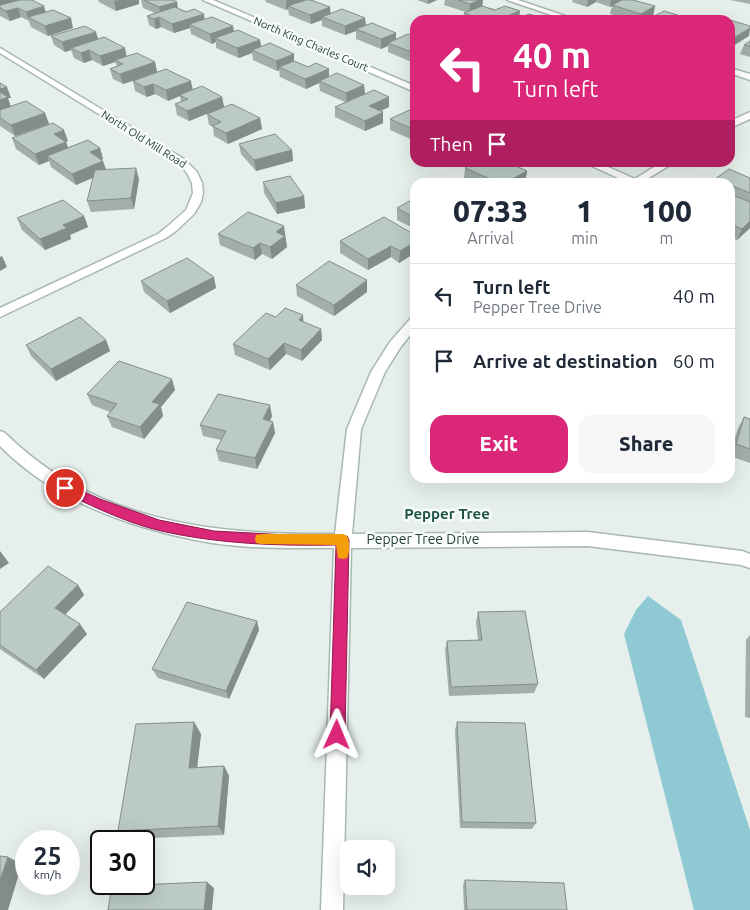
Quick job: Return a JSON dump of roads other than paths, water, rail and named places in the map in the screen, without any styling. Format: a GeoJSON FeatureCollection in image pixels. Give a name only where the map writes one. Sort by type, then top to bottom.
{"type":"FeatureCollection","features":[{"type":"Feature","properties":{"kind":"street","name":"North King Charles Court"},"geometry":{"type":"LineString","coordinates":[[207,0],[410,87]]}},
{"type":"Feature","properties":{"kind":"street"},"geometry":{"type":"LineString","coordinates":[[511,0],[558,15]]}},
{"type":"Feature","properties":{"kind":"street","name":"North Old Mill Road"},"geometry":{"type":"LineString","coordinates":[[0,50],[181,161],[196,177],[198,186],[196,203],[188,215],[162,236],[0,313]]}},
{"type":"Feature","properties":{"kind":"street"},"geometry":{"type":"LineString","coordinates":[[735,72],[750,77]]}},
{"type":"Feature","properties":{"kind":"street"},"geometry":{"type":"LineString","coordinates":[[735,122],[750,115]]}},
{"type":"Feature","properties":{"kind":"street"},"geometry":{"type":"LineString","coordinates":[[600,167],[626,178]]}},
{"type":"Feature","properties":{"kind":"street"},"geometry":{"type":"LineString","coordinates":[[642,178],[661,167]]}},
{"type":"Feature","properties":{"kind":"street"},"geometry":{"type":"LineString","coordinates":[[332,910],[343,540],[354,429],[378,372],[394,345],[410,327]]}},
{"type":"Feature","properties":{"kind":"street","name":"Pepper Tree Drive"},"geometry":{"type":"LineString","coordinates":[[0,437],[38,471],[65,488],[96,503],[159,526],[214,536],[288,540],[588,539],[742,558],[750,561]]}},
{"type":"Feature","properties":{"kind":"water"},"geometry":{"type":"Polygon","coordinates":[[[648,596],[681,620],[750,830],[750,910],[694,910],[624,634],[636,610],[648,596]]]}},
{"type":"Feature","properties":{"kind":"district","name":"Pepper Tree"},"geometry":{"type":"Point","coordinates":[447,514]}}]}
